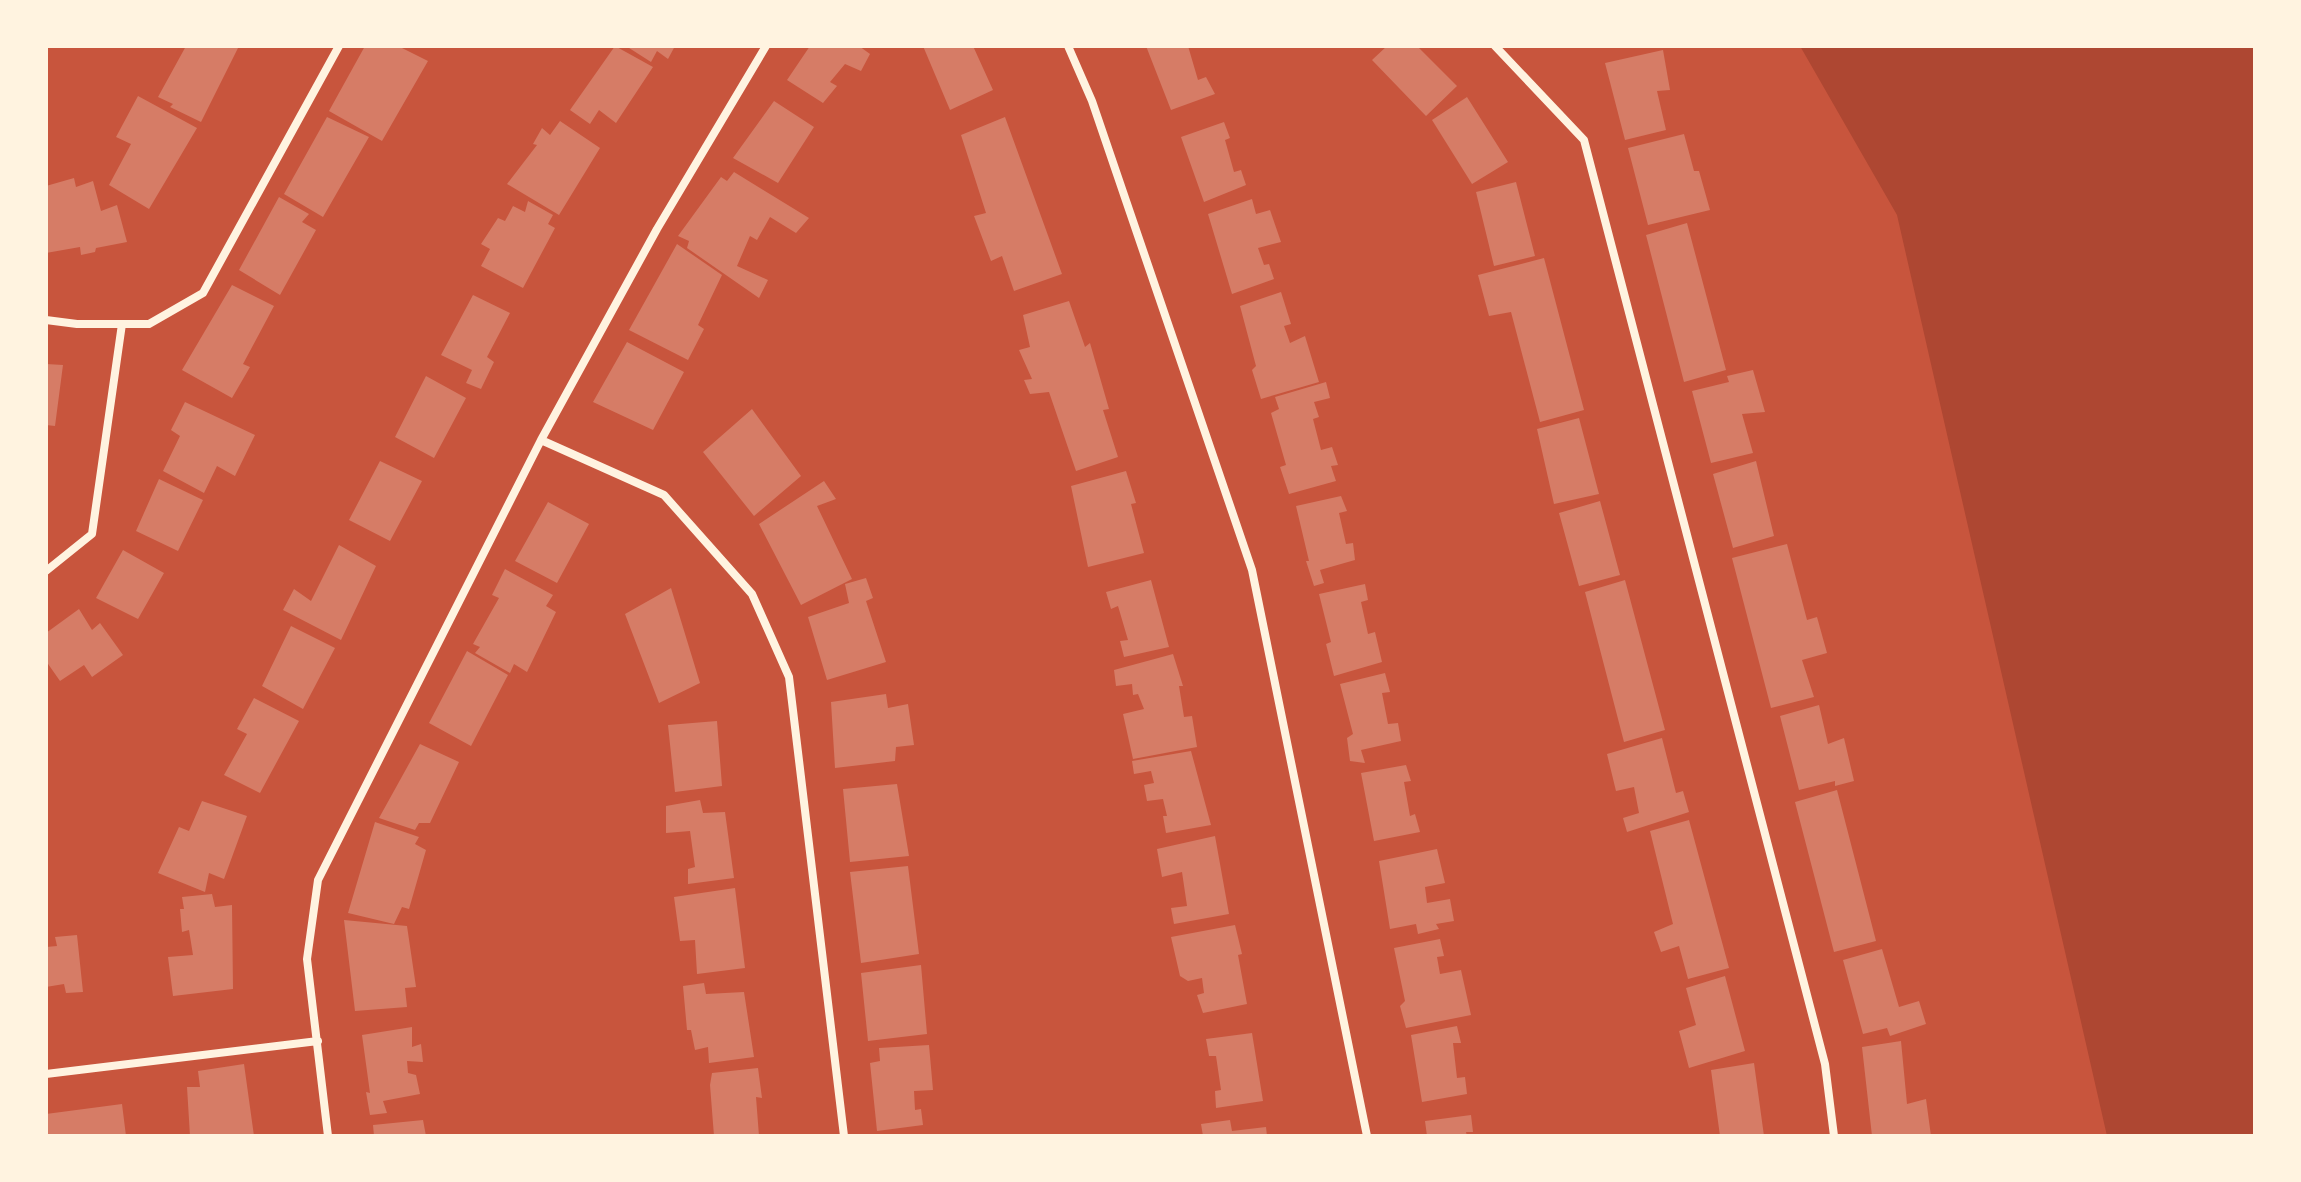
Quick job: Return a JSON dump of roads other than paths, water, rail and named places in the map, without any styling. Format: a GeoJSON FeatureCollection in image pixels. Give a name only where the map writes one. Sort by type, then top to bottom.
{"type":"FeatureCollection","features":[{"type":"Feature","properties":{"kind":"street"},"geometry":{"type":"LineString","coordinates":[[46,320],[77,324],[149,324],[203,293],[339,46]]}},
{"type":"Feature","properties":{"kind":"street"},"geometry":{"type":"LineString","coordinates":[[328,1136],[307,959],[318,880],[541,440],[657,229],[766,46]]}},
{"type":"Feature","properties":{"kind":"street"},"geometry":{"type":"LineString","coordinates":[[1068,46],[1092,101],[1252,570],[1367,1136]]}},
{"type":"Feature","properties":{"kind":"street"},"geometry":{"type":"LineString","coordinates":[[1495,46],[1584,140],[1825,1064],[1834,1136]]}},
{"type":"Feature","properties":{"kind":"street"},"geometry":{"type":"LineString","coordinates":[[46,571],[92,534],[122,324]]}},
{"type":"Feature","properties":{"kind":"street"},"geometry":{"type":"LineString","coordinates":[[541,440],[664,495],[752,594],[789,677],[844,1136]]}},
{"type":"Feature","properties":{"kind":"street"},"geometry":{"type":"LineString","coordinates":[[46,1074],[318,1041]]}}]}
